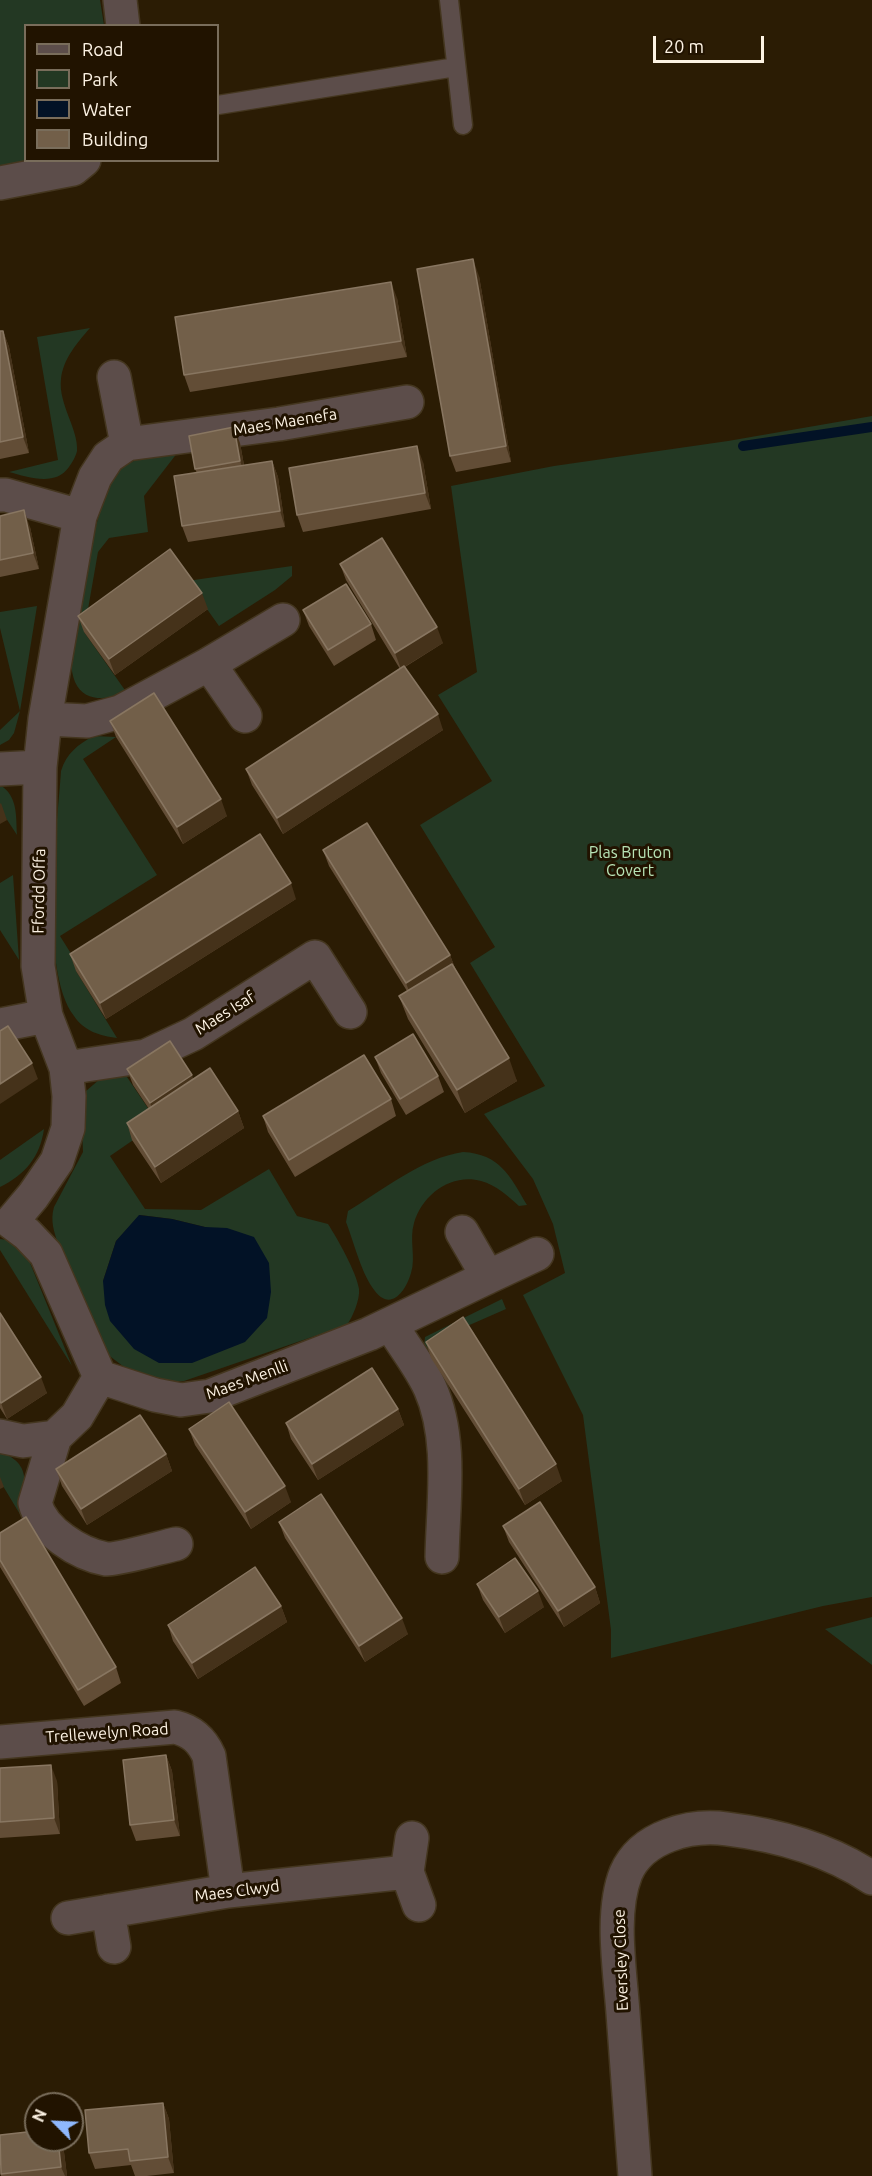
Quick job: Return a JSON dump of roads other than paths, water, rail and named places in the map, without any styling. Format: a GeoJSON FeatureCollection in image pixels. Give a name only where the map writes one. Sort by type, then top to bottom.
{"type":"FeatureCollection","features":[{"type":"Feature","properties":{"kind":"street"},"geometry":{"type":"LineString","coordinates":[[120,0],[123,24]]}},
{"type":"Feature","properties":{"kind":"street"},"geometry":{"type":"LineString","coordinates":[[0,183],[73,169],[82,162]]}},
{"type":"Feature","properties":{"kind":"street"},"geometry":{"type":"LineString","coordinates":[[114,377],[127,444]]}},
{"type":"Feature","properties":{"kind":"street","name":"Maes Maenefa"},"geometry":{"type":"LineString","coordinates":[[127,444],[279,424],[407,402]]}},
{"type":"Feature","properties":{"kind":"street","name":"Ffordd Offa"},"geometry":{"type":"LineString","coordinates":[[100,1377],[46,1254],[27,1234],[6,1220],[33,1196],[57,1161],[68,1128],[69,1096],[66,1068],[46,1016],[38,966],[40,767],[45,719],[80,516],[95,477],[108,457],[127,444]]}},
{"type":"Feature","properties":{"kind":"street"},"geometry":{"type":"LineString","coordinates":[[0,495],[80,516]]}},
{"type":"Feature","properties":{"kind":"street"},"geometry":{"type":"LineString","coordinates":[[45,719],[87,721],[120,712],[209,664],[283,620]]}},
{"type":"Feature","properties":{"kind":"street"},"geometry":{"type":"LineString","coordinates":[[209,664],[245,716]]}},
{"type":"Feature","properties":{"kind":"street"},"geometry":{"type":"LineString","coordinates":[[0,769],[40,767]]}},
{"type":"Feature","properties":{"kind":"street","name":"Maes Isaf"},"geometry":{"type":"LineString","coordinates":[[66,1068],[146,1056],[193,1034],[315,957],[350,1012]]}},
{"type":"Feature","properties":{"kind":"street"},"geometry":{"type":"LineString","coordinates":[[0,1025],[46,1016]]}},
{"type":"Feature","properties":{"kind":"street"},"geometry":{"type":"LineString","coordinates":[[462,1232],[488,1277]]}},
{"type":"Feature","properties":{"kind":"street","name":"Maes Menlli"},"geometry":{"type":"LineString","coordinates":[[100,1377],[155,1395],[181,1400],[210,1396],[391,1325],[537,1254]]}},
{"type":"Feature","properties":{"kind":"street"},"geometry":{"type":"LineString","coordinates":[[391,1325],[430,1387],[441,1425],[444,1462],[442,1557]]}},
{"type":"Feature","properties":{"kind":"street"},"geometry":{"type":"LineString","coordinates":[[100,1377],[77,1416],[55,1437],[35,1503],[38,1514],[53,1532],[83,1551],[108,1559],[176,1544]]}},
{"type":"Feature","properties":{"kind":"street"},"geometry":{"type":"LineString","coordinates":[[0,1436],[23,1441],[55,1437]]}},
{"type":"Feature","properties":{"kind":"street","name":"Trellewelyn Road"},"geometry":{"type":"LineString","coordinates":[[0,1742],[175,1727],[187,1730],[204,1746],[209,1756],[228,1891]]}},
{"type":"Feature","properties":{"kind":"street","name":"Eversley Close"},"geometry":{"type":"LineString","coordinates":[[635,2176],[618,1942],[619,1902],[626,1872],[639,1853],[660,1838],[687,1830],[714,1827],[778,1837],[816,1850],[872,1878]]}},
{"type":"Feature","properties":{"kind":"street"},"geometry":{"type":"LineString","coordinates":[[411,1838],[407,1872],[419,1905]]}},
{"type":"Feature","properties":{"kind":"street","name":"Maes Clwyd"},"geometry":{"type":"LineString","coordinates":[[68,1918],[228,1891],[407,1872]]}},
{"type":"Feature","properties":{"kind":"street"},"geometry":{"type":"LineString","coordinates":[[108,1911],[114,1947]]}},
{"type":"Feature","properties":{"kind":"lane"},"geometry":{"type":"LineString","coordinates":[[449,0],[463,125]]}},
{"type":"Feature","properties":{"kind":"lane"},"geometry":{"type":"LineString","coordinates":[[219,105],[456,67]]}},
{"type":"Feature","properties":{"kind":"water"},"geometry":{"type":"Polygon","coordinates":[[[139,1215],[172,1219],[205,1227],[227,1228],[254,1237],[269,1263],[271,1292],[267,1318],[245,1342],[192,1363],[159,1363],[134,1349],[110,1321],[105,1305],[103,1281],[116,1241],[139,1215]]]}},
{"type":"Feature","properties":{"kind":"waterway"},"geometry":{"type":"LineString","coordinates":[[743,446],[872,427]]}},
{"type":"Feature","properties":{"kind":"park label","name":"Plas Bruton Covert"},"geometry":{"type":"Point","coordinates":[630,862]}}]}
